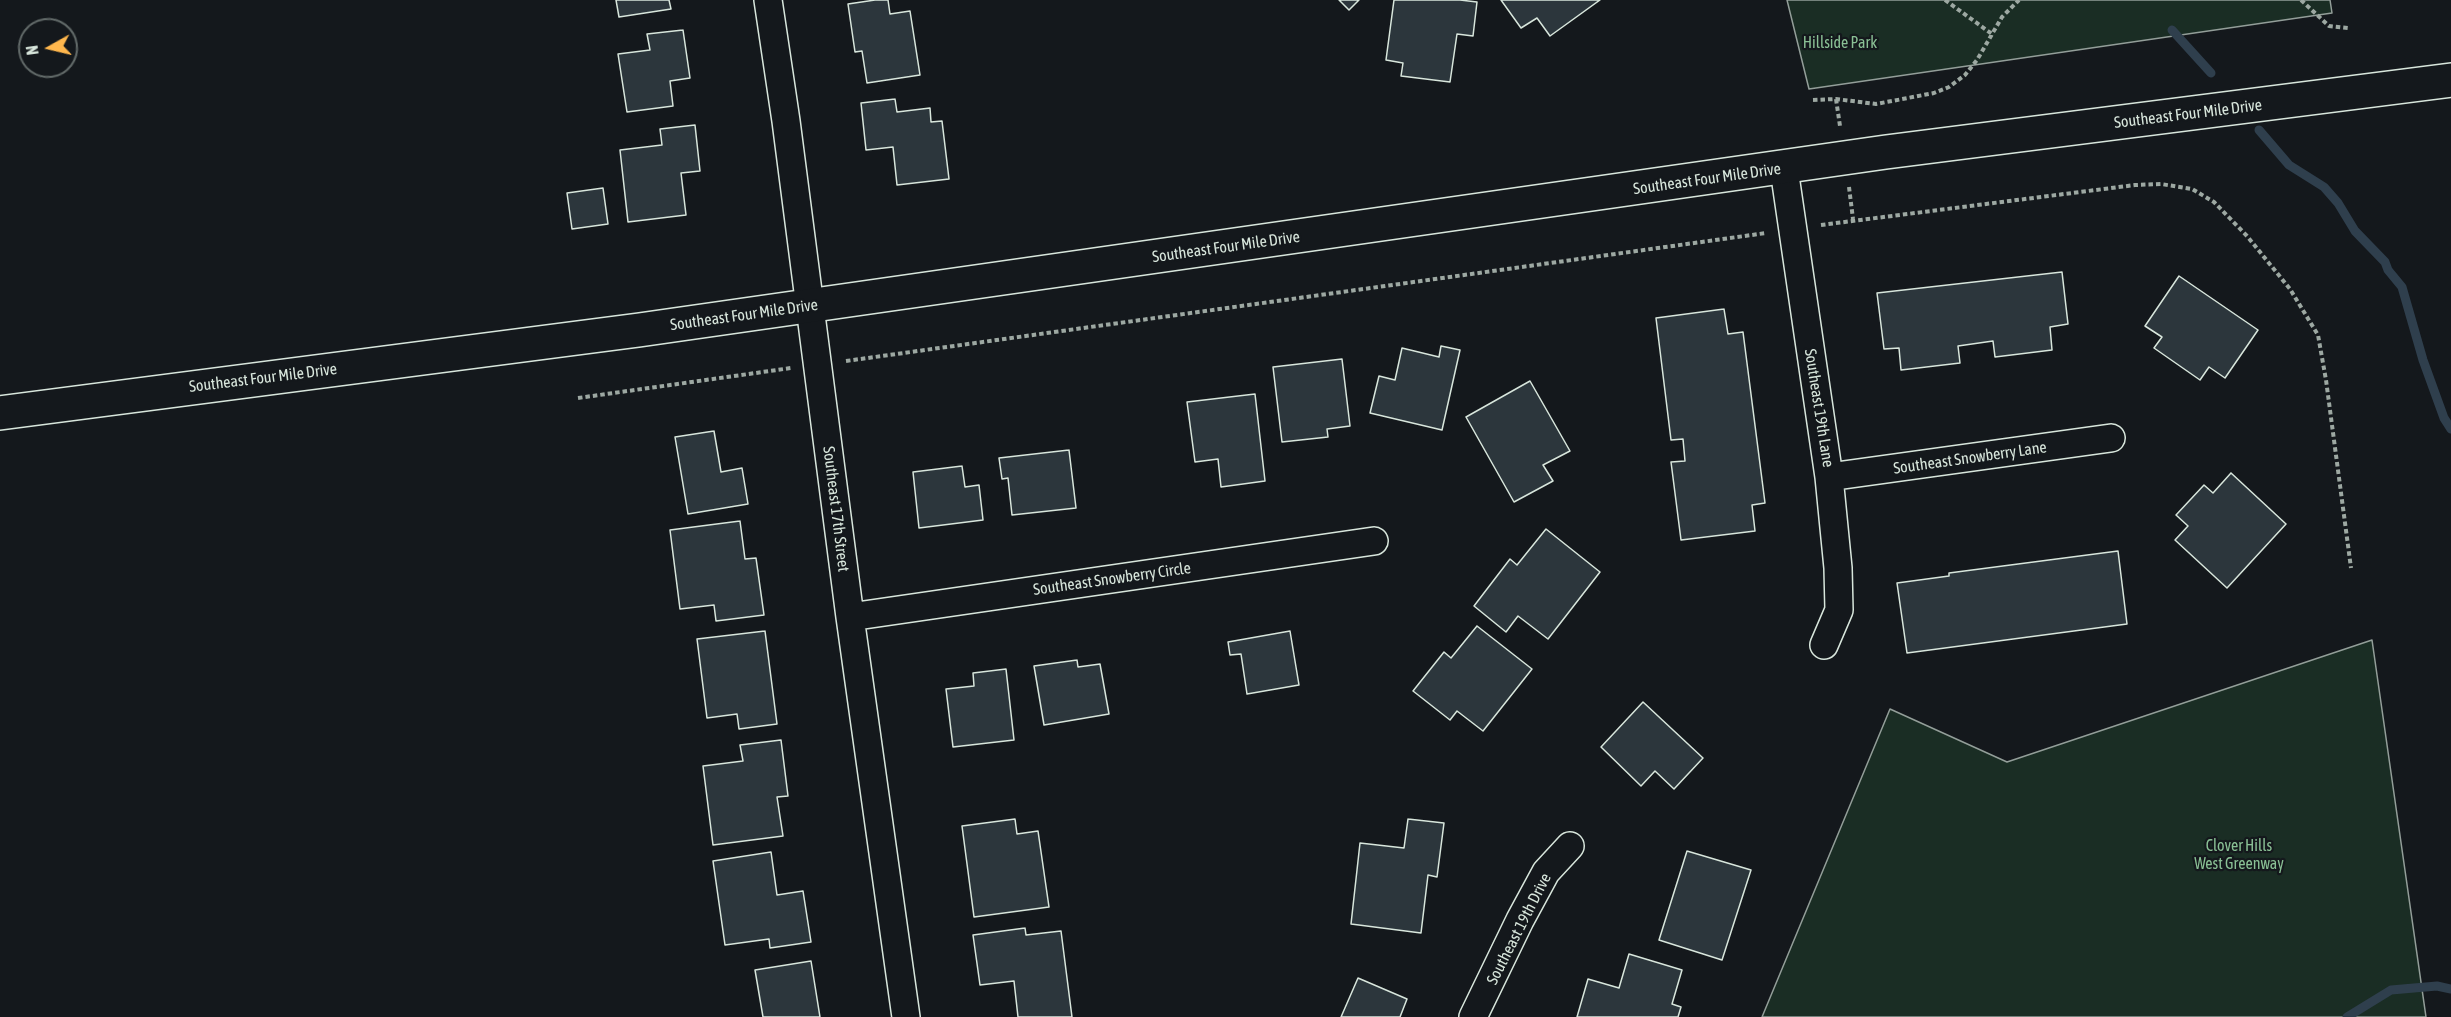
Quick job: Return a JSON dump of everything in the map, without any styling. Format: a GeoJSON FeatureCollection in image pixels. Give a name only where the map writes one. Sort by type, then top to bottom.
{"type":"FeatureCollection","features":[{"type":"Feature","properties":{"kind":"main road","name":"Southeast Four Mile Drive"},"geometry":{"type":"LineString","coordinates":[[0,413],[810,306],[1784,169],[1886,152],[2451,80]]}},
{"type":"Feature","properties":{"kind":"street","name":"Southeast 17th Street"},"geometry":{"type":"LineString","coordinates":[[768,0],[906,1017]]}},
{"type":"Feature","properties":{"kind":"street","name":"Southeast 19th Lane"},"geometry":{"type":"LineString","coordinates":[[1784,169],[1829,477],[1838,568],[1839,610],[1824,645]]}},
{"type":"Feature","properties":{"kind":"street","name":"Southeast Snowberry Lane"},"geometry":{"type":"LineString","coordinates":[[1829,477],[2111,438]]}},
{"type":"Feature","properties":{"kind":"street","name":"Southeast Snowberry Circle"},"geometry":{"type":"LineString","coordinates":[[850,617],[1374,541]]}},
{"type":"Feature","properties":{"kind":"street","name":"Southeast 19th Drive"},"geometry":{"type":"LineString","coordinates":[[1473,1017],[1546,872],[1570,846]]}},
{"type":"Feature","properties":{"kind":"path"},"geometry":{"type":"LineString","coordinates":[[1945,0],[1992,34]]}},
{"type":"Feature","properties":{"kind":"path"},"geometry":{"type":"LineString","coordinates":[[1813,100],[1836,99],[1876,104],[1934,93],[1949,87],[1965,75],[1977,60],[2002,17],[2019,0]]}},
{"type":"Feature","properties":{"kind":"path"},"geometry":{"type":"LineString","coordinates":[[2302,0],[2329,27],[2348,28]]}},
{"type":"Feature","properties":{"kind":"path"},"geometry":{"type":"LineString","coordinates":[[578,398],[1792,230],[1853,219],[2135,185],[2161,184],[2192,189],[2214,202],[2247,236],[2290,289],[2318,334],[2351,568]]}},
{"type":"Feature","properties":{"kind":"green space","name":"Hillside Park"},"geometry":{"type":"Polygon","coordinates":[[[1787,0],[2330,0],[2332,13],[1809,89],[1787,0]]]}},
{"type":"Feature","properties":{"kind":"green space","name":"Clover Hills West Greenway"},"geometry":{"type":"Polygon","coordinates":[[[2372,640],[2426,1017],[1762,1017],[1890,709],[2007,762],[2372,640]]]}},
{"type":"Feature","properties":{"kind":"building"},"geometry":{"type":"Polygon","coordinates":[[[616,0],[669,0],[671,9],[619,17],[616,0]]]}},
{"type":"Feature","properties":{"kind":"building"},"geometry":{"type":"Polygon","coordinates":[[[888,0],[890,14],[910,11],[920,75],[867,83],[862,51],[855,52],[848,4],[888,0]]]}},
{"type":"Feature","properties":{"kind":"building"},"geometry":{"type":"Polygon","coordinates":[[[1339,0],[1359,0],[1349,10],[1339,0]]]}},
{"type":"Feature","properties":{"kind":"building"},"geometry":{"type":"Polygon","coordinates":[[[1394,0],[1477,2],[1473,36],[1457,34],[1450,82],[1401,76],[1403,63],[1386,60],[1394,0]]]}},
{"type":"Feature","properties":{"kind":"building"},"geometry":{"type":"Polygon","coordinates":[[[1501,0],[1600,0],[1550,36],[1537,18],[1521,28],[1501,0]]]}},
{"type":"Feature","properties":{"kind":"building"},"geometry":{"type":"Polygon","coordinates":[[[683,30],[690,78],[670,81],[673,106],[627,112],[618,54],[650,50],[647,34],[683,30]]]}},
{"type":"Feature","properties":{"kind":"building"},"geometry":{"type":"Polygon","coordinates":[[[895,99],[897,112],[930,108],[931,122],[942,121],[949,179],[897,185],[893,147],[866,150],[861,103],[895,99]]]}},
{"type":"Feature","properties":{"kind":"building"},"geometry":{"type":"Polygon","coordinates":[[[695,125],[700,171],[681,173],[686,215],[628,222],[620,150],[662,145],[660,129],[695,125]]]}},
{"type":"Feature","properties":{"kind":"building"},"geometry":{"type":"Polygon","coordinates":[[[603,188],[608,224],[572,229],[567,193],[603,188]]]}},
{"type":"Feature","properties":{"kind":"building"},"geometry":{"type":"Polygon","coordinates":[[[2062,272],[2068,324],[2050,327],[2052,350],[1995,357],[1993,341],[1958,346],[1960,363],[1901,370],[1899,348],[1884,349],[1877,293],[2062,272]]]}},
{"type":"Feature","properties":{"kind":"building"},"geometry":{"type":"Polygon","coordinates":[[[2179,276],[2258,330],[2225,378],[2209,367],[2200,380],[2154,348],[2162,337],[2145,326],[2179,276]]]}},
{"type":"Feature","properties":{"kind":"building"},"geometry":{"type":"Polygon","coordinates":[[[1724,309],[1728,334],[1743,332],[1765,503],[1752,505],[1755,531],[1681,540],[1671,462],[1685,461],[1683,439],[1671,440],[1656,318],[1724,309]]]}},
{"type":"Feature","properties":{"kind":"building"},"geometry":{"type":"Polygon","coordinates":[[[1441,346],[1460,350],[1442,430],[1370,413],[1379,376],[1395,380],[1402,348],[1439,357],[1441,346]]]}},
{"type":"Feature","properties":{"kind":"building"},"geometry":{"type":"Polygon","coordinates":[[[1342,359],[1350,426],[1327,429],[1328,437],[1282,442],[1273,367],[1342,359]]]}},
{"type":"Feature","properties":{"kind":"building"},"geometry":{"type":"Polygon","coordinates":[[[1530,381],[1570,451],[1543,465],[1553,481],[1514,502],[1466,417],[1530,381]]]}},
{"type":"Feature","properties":{"kind":"building"},"geometry":{"type":"Polygon","coordinates":[[[1255,394],[1265,481],[1221,487],[1218,459],[1195,462],[1187,402],[1255,394]]]}},
{"type":"Feature","properties":{"kind":"building"},"geometry":{"type":"Polygon","coordinates":[[[714,431],[721,472],[742,468],[748,504],[688,514],[675,437],[714,431]]]}},
{"type":"Feature","properties":{"kind":"building"},"geometry":{"type":"Polygon","coordinates":[[[1069,450],[1076,508],[1012,515],[1008,478],[1002,479],[999,458],[1069,450]]]}},
{"type":"Feature","properties":{"kind":"building"},"geometry":{"type":"Polygon","coordinates":[[[962,466],[965,487],[979,485],[983,520],[919,528],[913,472],[962,466]]]}},
{"type":"Feature","properties":{"kind":"building"},"geometry":{"type":"Polygon","coordinates":[[[2231,473],[2286,524],[2227,588],[2175,540],[2188,526],[2176,515],[2204,485],[2213,493],[2231,473]]]}},
{"type":"Feature","properties":{"kind":"building"},"geometry":{"type":"Polygon","coordinates":[[[740,521],[745,559],[756,558],[764,615],[716,621],[714,605],[680,609],[670,530],[740,521]]]}},
{"type":"Feature","properties":{"kind":"building"},"geometry":{"type":"Polygon","coordinates":[[[1546,529],[1600,572],[1548,639],[1518,616],[1506,632],[1474,606],[1510,559],[1517,565],[1546,529]]]}},
{"type":"Feature","properties":{"kind":"building"},"geometry":{"type":"Polygon","coordinates":[[[2118,551],[2127,624],[1907,653],[1897,583],[1949,576],[1949,573],[2118,551]]]}},
{"type":"Feature","properties":{"kind":"building"},"geometry":{"type":"Polygon","coordinates":[[[1477,626],[1532,669],[1483,731],[1457,711],[1450,720],[1413,691],[1444,652],[1451,658],[1477,626]]]}},
{"type":"Feature","properties":{"kind":"building"},"geometry":{"type":"Polygon","coordinates":[[[765,631],[777,724],[739,729],[737,714],[707,718],[697,639],[765,631]]]}},
{"type":"Feature","properties":{"kind":"building"},"geometry":{"type":"Polygon","coordinates":[[[1290,631],[1299,685],[1247,694],[1241,654],[1230,655],[1228,642],[1290,631]]]}},
{"type":"Feature","properties":{"kind":"building"},"geometry":{"type":"Polygon","coordinates":[[[1077,660],[1078,667],[1100,664],[1109,714],[1044,725],[1034,666],[1077,660]]]}},
{"type":"Feature","properties":{"kind":"building"},"geometry":{"type":"Polygon","coordinates":[[[1006,669],[1014,740],[953,747],[946,689],[974,686],[973,673],[1006,669]]]}},
{"type":"Feature","properties":{"kind":"building"},"geometry":{"type":"Polygon","coordinates":[[[1643,702],[1703,758],[1674,789],[1655,771],[1641,786],[1601,747],[1643,702]]]}},
{"type":"Feature","properties":{"kind":"building"},"geometry":{"type":"Polygon","coordinates":[[[781,740],[788,796],[777,797],[783,836],[713,845],[703,766],[743,761],[740,745],[781,740]]]}},
{"type":"Feature","properties":{"kind":"building"},"geometry":{"type":"Polygon","coordinates":[[[1015,819],[1017,834],[1038,831],[1049,907],[974,917],[962,826],[1015,819]]]}},
{"type":"Feature","properties":{"kind":"building"},"geometry":{"type":"Polygon","coordinates":[[[1408,819],[1444,823],[1437,877],[1428,875],[1421,933],[1351,924],[1360,843],[1404,848],[1408,819]]]}},
{"type":"Feature","properties":{"kind":"building"},"geometry":{"type":"Polygon","coordinates":[[[1687,851],[1751,870],[1722,960],[1659,940],[1687,851]]]}},
{"type":"Feature","properties":{"kind":"building"},"geometry":{"type":"Polygon","coordinates":[[[771,852],[777,895],[803,891],[811,942],[770,948],[769,939],[725,945],[713,861],[771,852]]]}},
{"type":"Feature","properties":{"kind":"building"},"geometry":{"type":"Polygon","coordinates":[[[1025,928],[1026,935],[1061,931],[1072,1017],[1018,1017],[1014,981],[980,985],[973,935],[1025,928]]]}},
{"type":"Feature","properties":{"kind":"building"},"geometry":{"type":"Polygon","coordinates":[[[1629,954],[1682,970],[1672,1004],[1681,1007],[1678,1017],[1577,1017],[1588,979],[1619,988],[1629,954]]]}},
{"type":"Feature","properties":{"kind":"building"},"geometry":{"type":"Polygon","coordinates":[[[811,961],[820,1017],[763,1017],[755,970],[811,961]]]}},
{"type":"Feature","properties":{"kind":"building"},"geometry":{"type":"Polygon","coordinates":[[[1358,978],[1407,999],[1400,1017],[1341,1017],[1358,978]]]}},
{"type":"Feature","properties":{"kind":"waterway"},"geometry":{"type":"LineString","coordinates":[[2172,30],[2211,73]]}},
{"type":"Feature","properties":{"kind":"waterway"},"geometry":{"type":"LineString","coordinates":[[2259,130],[2289,165],[2324,187],[2338,203],[2355,231],[2385,262],[2388,270],[2402,287],[2423,360],[2444,418],[2451,429]]}},
{"type":"Feature","properties":{"kind":"waterway"},"geometry":{"type":"LineString","coordinates":[[2347,1017],[2391,990],[2437,986],[2451,989]]}}]}
